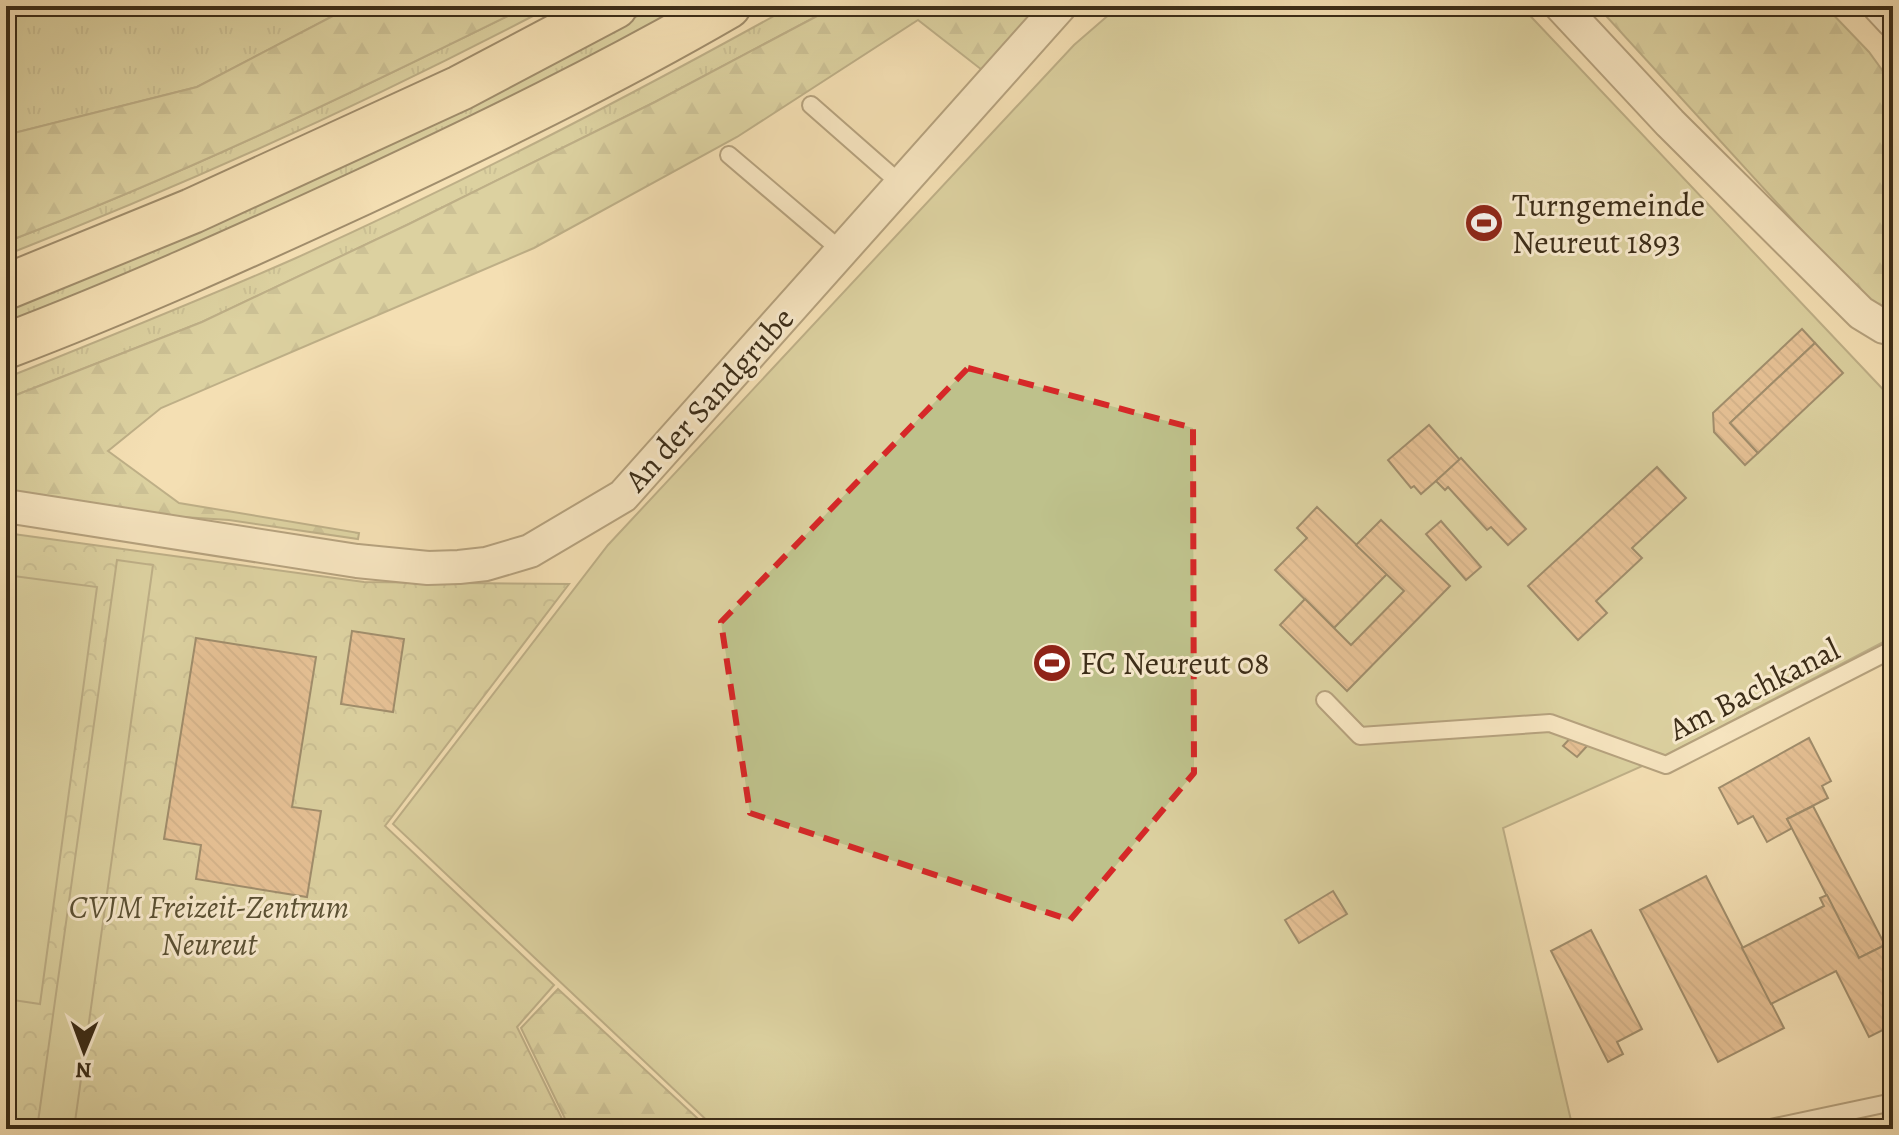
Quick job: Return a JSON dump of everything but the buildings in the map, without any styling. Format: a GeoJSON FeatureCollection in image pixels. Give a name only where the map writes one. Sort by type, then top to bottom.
{"type":"FeatureCollection","features":[{"type":"Feature","properties":{"kind":"highway"},"geometry":{"type":"LineString","coordinates":[[6,287],[234,192],[460,88],[615,6]]}},
{"type":"Feature","properties":{"kind":"highway"},"geometry":{"type":"LineString","coordinates":[[6,346],[220,258],[461,146],[728,6]]}},
{"type":"Feature","properties":{"kind":"street","name":"An der Sandgrube"},"geometry":{"type":"LineString","coordinates":[[6,506],[357,561],[428,568],[505,560],[530,551],[623,496],[1060,6]]}},
{"type":"Feature","properties":{"kind":"street"},"geometry":{"type":"LineString","coordinates":[[1561,6],[1670,123],[1861,313],[1893,329]]}},
{"type":"Feature","properties":{"kind":"street"},"geometry":{"type":"LineString","coordinates":[[1879,6],[1893,21]]}},
{"type":"Feature","properties":{"kind":"lane"},"geometry":{"type":"LineString","coordinates":[[811,105],[902,185]]}},
{"type":"Feature","properties":{"kind":"lane"},"geometry":{"type":"LineString","coordinates":[[729,155],[843,252]]}},
{"type":"Feature","properties":{"kind":"lane","name":"Am Bachkanal"},"geometry":{"type":"LineString","coordinates":[[1325,700],[1360,736],[1550,723],[1666,765],[1893,649]]}},
{"type":"Feature","properties":{"kind":"lane"},"geometry":{"type":"LineString","coordinates":[[1766,1129],[1893,1102]]}},
{"type":"Feature","properties":{"kind":"highlighted area"},"geometry":{"type":"Polygon","coordinates":[[[968,368],[1193,428],[1194,773],[1070,920],[750,813],[721,622],[968,368]]]}},
{"type":"Feature","properties":{"kind":"green space"},"geometry":{"type":"Polygon","coordinates":[[[6,6],[352,6],[197,87],[6,135],[6,6]]]}},
{"type":"Feature","properties":{"kind":"green space"},"geometry":{"type":"Polygon","coordinates":[[[352,6],[528,6],[204,160],[6,242],[6,135],[197,87],[352,6]]]}},
{"type":"Feature","properties":{"kind":"green space"},"geometry":{"type":"Polygon","coordinates":[[[528,6],[552,6],[282,138],[6,255],[6,242],[204,160],[528,6]]]}},
{"type":"Feature","properties":{"kind":"green space"},"geometry":{"type":"Polygon","coordinates":[[[656,6],[689,6],[522,93],[352,176],[180,253],[6,324],[6,310],[547,64],[656,6]]]}},
{"type":"Feature","properties":{"kind":"green space"},"geometry":{"type":"Polygon","coordinates":[[[792,6],[836,6],[655,102],[409,224],[202,322],[6,399],[6,378],[224,289],[359,229],[547,137],[792,6]]]}},
{"type":"Feature","properties":{"kind":"green space"},"geometry":{"type":"Polygon","coordinates":[[[836,6],[1041,6],[982,70],[918,20],[737,137],[534,248],[161,408],[108,451],[179,503],[359,533],[358,539],[229,520],[167,516],[6,491],[6,399],[202,322],[409,224],[655,102],[836,6]]]}},
{"type":"Feature","properties":{"kind":"green space","name":"FC Neureut 08"},"geometry":{"type":"Polygon","coordinates":[[[1119,6],[1521,6],[1893,400],[1893,637],[1667,755],[1503,828],[1573,1129],[716,1129],[393,824],[608,545],[1074,45],[1119,6]]]}},
{"type":"Feature","properties":{"kind":"green space"},"geometry":{"type":"Polygon","coordinates":[[[1597,6],[1825,6],[1869,52],[1893,85],[1893,313],[1873,308],[1597,6]]]}},
{"type":"Feature","properties":{"kind":"green space","name":"CVJM Freizeit-Zentrum Neureut"},"geometry":{"type":"Polygon","coordinates":[[[6,533],[364,582],[569,584],[385,826],[554,985],[517,1027],[567,1129],[6,1129],[6,533]]]}},
{"type":"Feature","properties":{"kind":"green space"},"geometry":{"type":"Polygon","coordinates":[[[117,560],[153,565],[74,1129],[37,1129],[117,560]]]}},
{"type":"Feature","properties":{"kind":"green space"},"geometry":{"type":"Polygon","coordinates":[[[6,575],[97,587],[40,1004],[6,999],[6,575]]]}},
{"type":"Feature","properties":{"kind":"green space"},"geometry":{"type":"Polygon","coordinates":[[[558,989],[709,1129],[570,1129],[521,1028],[558,989]]]}},
{"type":"Feature","properties":{"kind":"place","name":"Turngemeinde Neureut 1893"},"geometry":{"type":"Point","coordinates":[1484,223]}},
{"type":"Feature","properties":{"kind":"place","name":"FC Neureut 08"},"geometry":{"type":"Point","coordinates":[1052,663]}}]}
